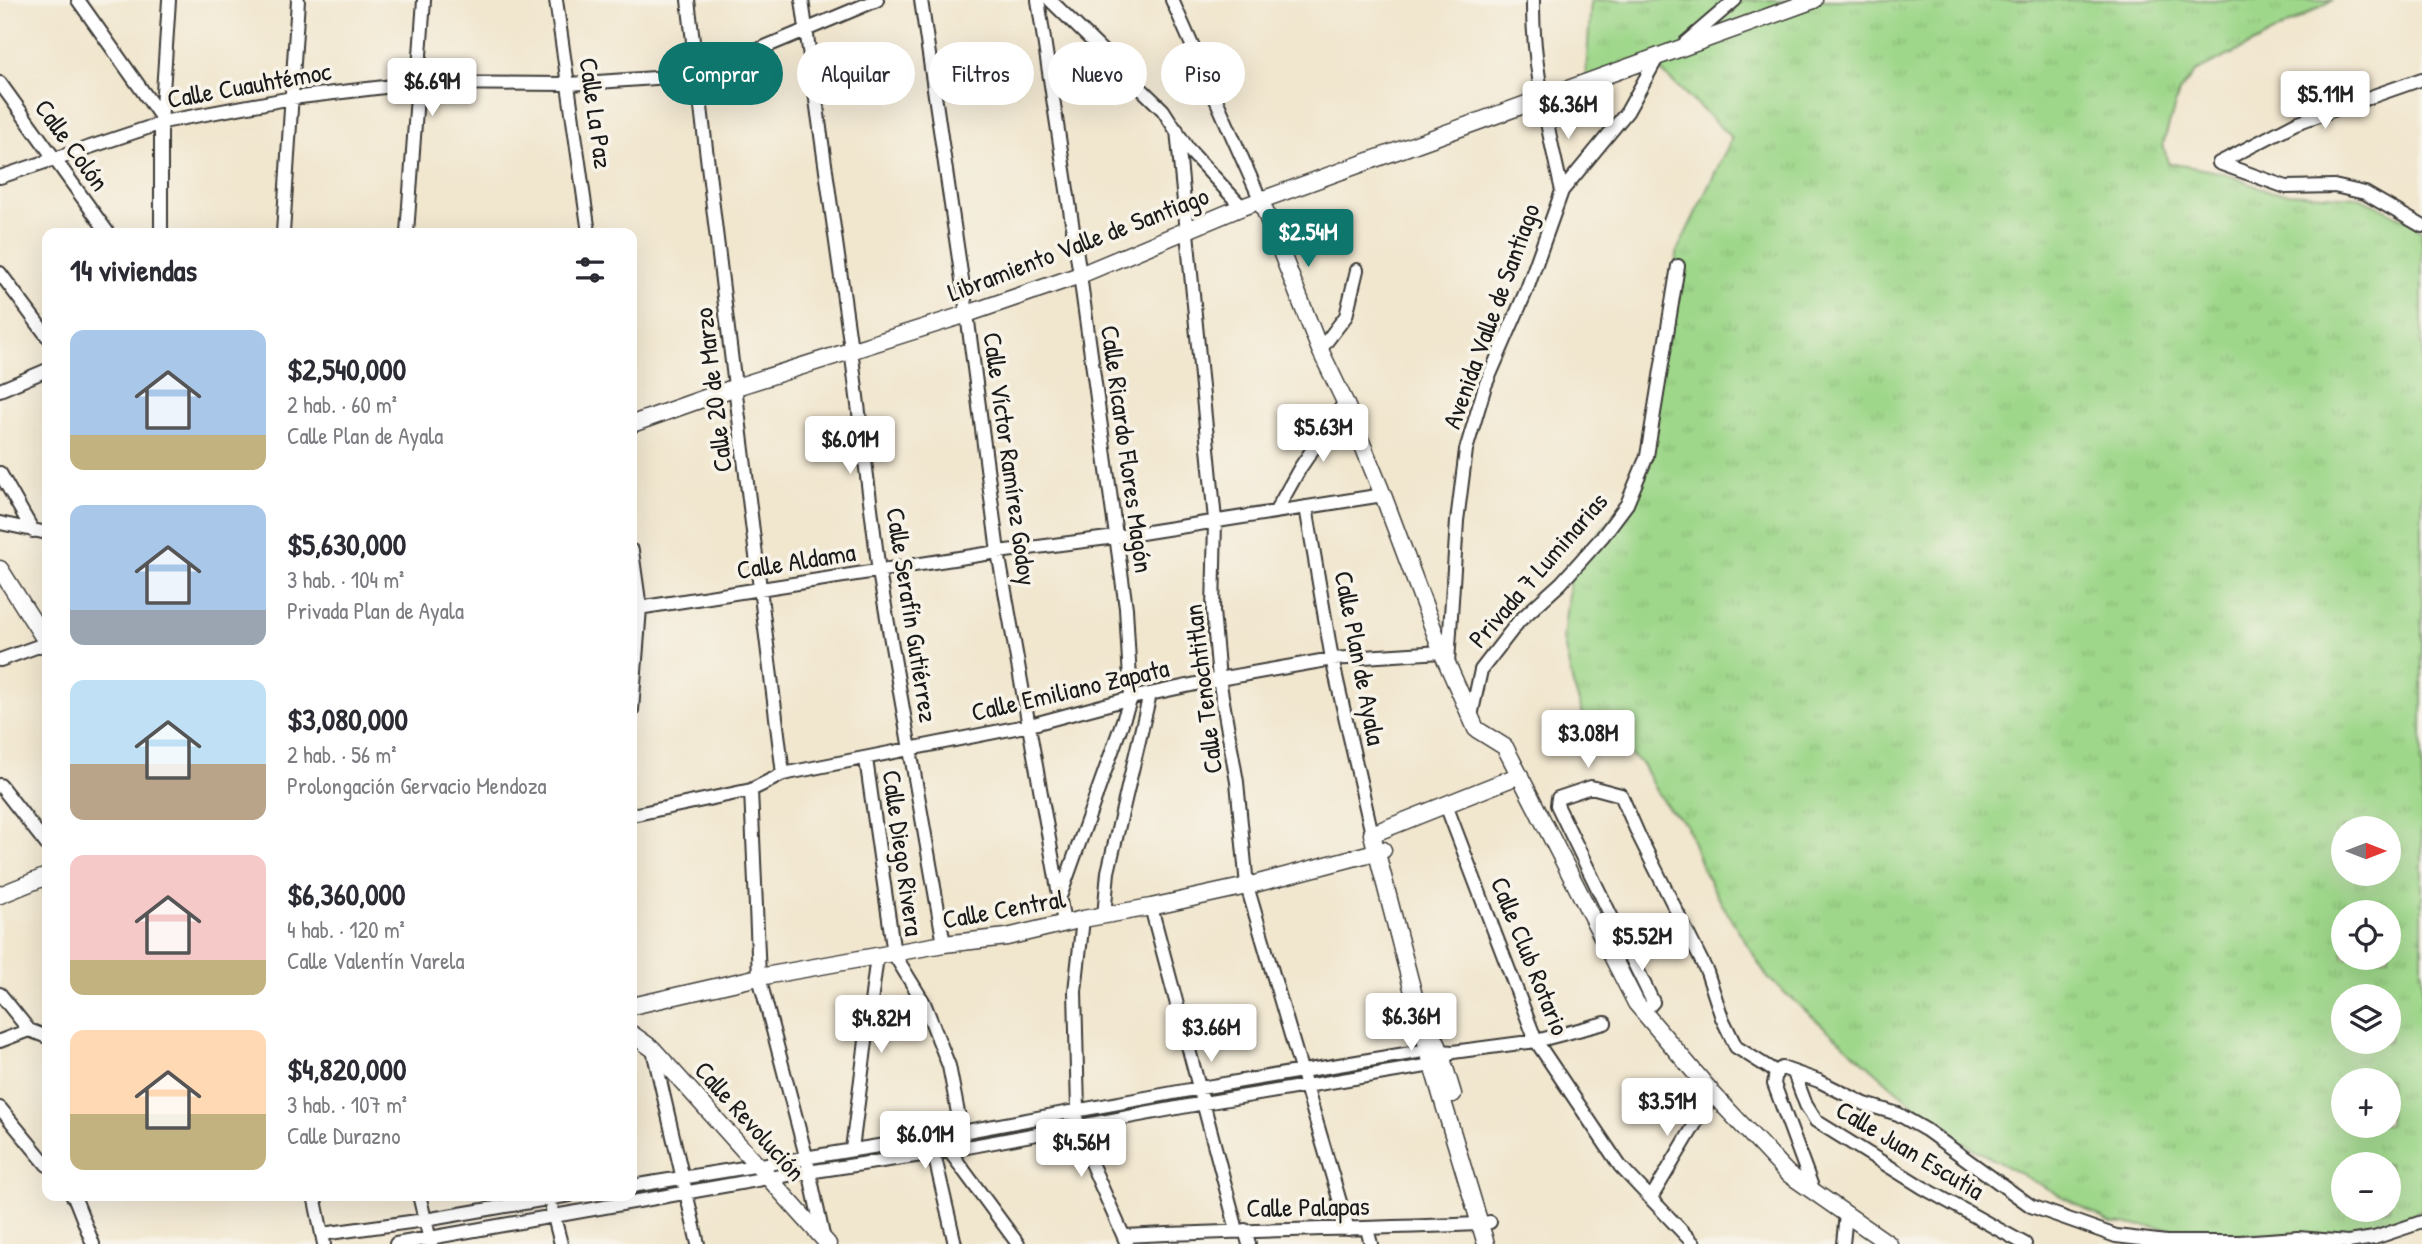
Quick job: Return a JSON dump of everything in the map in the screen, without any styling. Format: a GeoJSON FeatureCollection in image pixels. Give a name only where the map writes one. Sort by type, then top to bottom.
{"type":"FeatureCollection","features":[{"type":"Feature","properties":{"kind":"street"},"geometry":{"type":"LineString","coordinates":[[78,0],[161,120]]}},
{"type":"Feature","properties":{"kind":"street"},"geometry":{"type":"LineString","coordinates":[[161,228],[161,120],[169,0]]}},
{"type":"Feature","properties":{"kind":"street"},"geometry":{"type":"LineString","coordinates":[[283,228],[298,0]]}},
{"type":"Feature","properties":{"kind":"street"},"geometry":{"type":"LineString","coordinates":[[407,228],[424,0]]}},
{"type":"Feature","properties":{"kind":"street","name":"Calle La Paz"},"geometry":{"type":"LineString","coordinates":[[556,0],[588,228]]}},
{"type":"Feature","properties":{"kind":"street","name":"Calle 20 de Marzo"},"geometry":{"type":"LineString","coordinates":[[688,0],[694,42]]}},
{"type":"Feature","properties":{"kind":"street","name":"Calle Serafín Gutiérrez"},"geometry":{"type":"LineString","coordinates":[[802,0],[879,572],[944,944]]}},
{"type":"Feature","properties":{"kind":"street","name":"Calle Cuauhtémoc"},"geometry":{"type":"LineString","coordinates":[[778,42],[877,0]]}},
{"type":"Feature","properties":{"kind":"street","name":"Calle Víctor Ramírez Godoy"},"geometry":{"type":"LineString","coordinates":[[921,0],[967,314],[998,552],[1064,923]]}},
{"type":"Feature","properties":{"kind":"street","name":"Calle Ricardo Flores Magón"},"geometry":{"type":"LineString","coordinates":[[1038,0],[1080,275],[1126,608],[1131,698],[1060,895]]}},
{"type":"Feature","properties":{"kind":"street"},"geometry":{"type":"LineString","coordinates":[[1050,0],[1163,110],[1188,149],[1242,207]]}},
{"type":"Feature","properties":{"kind":"street"},"geometry":{"type":"LineString","coordinates":[[1172,0],[1261,201],[1320,350],[1345,402],[1445,658],[1476,729],[1505,747],[1636,1003],[1713,1094],[1787,1173],[1889,1244]]}},
{"type":"Feature","properties":{"kind":"street"},"geometry":{"type":"LineString","coordinates":[[1533,0],[1542,99],[1562,191]]}},
{"type":"Feature","properties":{"kind":"street"},"geometry":{"type":"LineString","coordinates":[[1678,50],[1735,0]]}},
{"type":"Feature","properties":{"kind":"street","name":"Libramiento Valle de Santiago"},"geometry":{"type":"LineString","coordinates":[[637,422],[736,387],[967,314],[1080,275],[1242,207],[1814,0]]}},
{"type":"Feature","properties":{"kind":"street","name":"Avenida Valle de Santiago"},"geometry":{"type":"LineString","coordinates":[[1445,658],[1466,450],[1485,386],[1527,289],[1562,191],[1627,112],[1657,58]]}},
{"type":"Feature","properties":{"kind":"street","name":"Calle Cuauhtémoc"},"geometry":{"type":"LineString","coordinates":[[0,177],[55,160],[161,120],[292,98],[418,83],[569,84],[658,78]]}},
{"type":"Feature","properties":{"kind":"street"},"geometry":{"type":"LineString","coordinates":[[2422,79],[2296,123],[2219,163],[2286,187],[2334,186],[2365,193],[2422,226]]}},
{"type":"Feature","properties":{"kind":"street","name":"Calle Colón"},"geometry":{"type":"LineString","coordinates":[[0,83],[104,228]]}},
{"type":"Feature","properties":{"kind":"street","name":"Calle 20 de Marzo"},"geometry":{"type":"LineString","coordinates":[[702,105],[783,774]]}},
{"type":"Feature","properties":{"kind":"street","name":"Calle Tenochtitlan"},"geometry":{"type":"LineString","coordinates":[[1177,130],[1215,520],[1213,611],[1219,679],[1237,782],[1247,886],[1348,1229]]}},
{"type":"Feature","properties":{"kind":"street"},"geometry":{"type":"LineString","coordinates":[[2246,149],[2245,164],[2249,173]]}},
{"type":"Feature","properties":{"kind":"street","name":"Privada 7 Luminarias"},"geometry":{"type":"LineString","coordinates":[[1471,716],[1481,670],[1519,621],[1561,583],[1627,504],[1647,456],[1678,266]]}},
{"type":"Feature","properties":{"kind":"street"},"geometry":{"type":"LineString","coordinates":[[1320,350],[1346,316],[1357,270]]}},
{"type":"Feature","properties":{"kind":"street"},"geometry":{"type":"LineString","coordinates":[[0,273],[42,329]]}},
{"type":"Feature","properties":{"kind":"street"},"geometry":{"type":"LineString","coordinates":[[0,390],[42,372]]}},
{"type":"Feature","properties":{"kind":"street"},"geometry":{"type":"LineString","coordinates":[[1276,511],[1300,468],[1345,402]]}},
{"type":"Feature","properties":{"kind":"street"},"geometry":{"type":"LineString","coordinates":[[0,473],[33,531]]}},
{"type":"Feature","properties":{"kind":"street","name":"Calle Aldama"},"geometry":{"type":"LineString","coordinates":[[637,609],[1383,495]]}},
{"type":"Feature","properties":{"kind":"street","name":"Calle Plan de Ayala"},"geometry":{"type":"LineString","coordinates":[[1306,507],[1332,659],[1373,828],[1485,1223],[1486,1244]]}},
{"type":"Feature","properties":{"kind":"street"},"geometry":{"type":"LineString","coordinates":[[0,523],[42,532]]}},
{"type":"Feature","properties":{"kind":"street"},"geometry":{"type":"LineString","coordinates":[[0,569],[42,635]]}},
{"type":"Feature","properties":{"kind":"street"},"geometry":{"type":"LineString","coordinates":[[0,660],[42,645]]}},
{"type":"Feature","properties":{"kind":"street","name":"Calle Emiliano Zapata"},"geometry":{"type":"LineString","coordinates":[[637,814],[751,790],[783,774],[1030,725],[1131,698],[1219,679],[1332,659],[1445,658]]}},
{"type":"Feature","properties":{"kind":"street"},"geometry":{"type":"LineString","coordinates":[[1104,916],[1108,872],[1150,694]]}},
{"type":"Feature","properties":{"kind":"street","name":"Calle Diego Rivera"},"geometry":{"type":"LineString","coordinates":[[866,759],[885,955]]}},
{"type":"Feature","properties":{"kind":"street"},"geometry":{"type":"LineString","coordinates":[[1373,828],[1446,805],[1520,775]]}},
{"type":"Feature","properties":{"kind":"street"},"geometry":{"type":"LineString","coordinates":[[0,785],[42,839]]}},
{"type":"Feature","properties":{"kind":"street"},"geometry":{"type":"LineString","coordinates":[[1644,1012],[1653,1002],[1558,805],[1558,798],[1591,787],[1621,795],[1707,972],[1722,1018],[1736,1047],[1776,1072]]}},
{"type":"Feature","properties":{"kind":"street"},"geometry":{"type":"LineString","coordinates":[[751,790],[759,977],[826,1243]]}},
{"type":"Feature","properties":{"kind":"street","name":"Calle Club Rotario"},"geometry":{"type":"LineString","coordinates":[[1446,805],[1536,1041],[1620,1166],[1694,1244]]}},
{"type":"Feature","properties":{"kind":"street","name":"Calle Central"},"geometry":{"type":"LineString","coordinates":[[637,1005],[759,977],[944,944],[1007,937],[1083,919],[1152,907],[1247,886],[1380,851]]}},
{"type":"Feature","properties":{"kind":"street"},"geometry":{"type":"LineString","coordinates":[[0,895],[42,878]]}},
{"type":"Feature","properties":{"kind":"street"},"geometry":{"type":"LineString","coordinates":[[1152,907],[1204,1103],[1241,1230],[1250,1244]]}},
{"type":"Feature","properties":{"kind":"street"},"geometry":{"type":"LineString","coordinates":[[1083,919],[1075,991],[1078,1110],[1075,1127],[1127,1240]]}},
{"type":"Feature","properties":{"kind":"street"},"geometry":{"type":"LineString","coordinates":[[885,955],[924,1003],[949,1066],[964,1146]]}},
{"type":"Feature","properties":{"kind":"street"},"geometry":{"type":"LineString","coordinates":[[852,1149],[885,955]]}},
{"type":"Feature","properties":{"kind":"street"},"geometry":{"type":"LineString","coordinates":[[0,993],[29,1030],[42,1035]]}},
{"type":"Feature","properties":{"kind":"street"},"geometry":{"type":"LineString","coordinates":[[637,1185],[935,1136],[1200,1088],[1536,1041],[1605,1023]]}},
{"type":"Feature","properties":{"kind":"street"},"geometry":{"type":"LineString","coordinates":[[0,1041],[29,1030]]}},
{"type":"Feature","properties":{"kind":"street","name":"Calle Revolución"},"geometry":{"type":"LineString","coordinates":[[637,1037],[653,1049],[826,1243]]}},
{"type":"Feature","properties":{"kind":"street"},"geometry":{"type":"LineString","coordinates":[[653,1049],[698,1244]]}},
{"type":"Feature","properties":{"kind":"street"},"geometry":{"type":"LineString","coordinates":[[396,1244],[430,1242],[554,1216],[768,1178],[941,1151],[1306,1087],[1439,1056]]}},
{"type":"Feature","properties":{"kind":"street"},"geometry":{"type":"LineString","coordinates":[[1814,1192],[1774,1084],[1776,1072],[1782,1068],[1819,1081],[1865,1104],[1898,1114],[1926,1130],[2031,1206],[2116,1236],[2166,1242],[2240,1243],[2298,1238],[2348,1242],[2374,1238],[2422,1222]]}},
{"type":"Feature","properties":{"kind":"street","name":"Calle Juan Escutia"},"geometry":{"type":"LineString","coordinates":[[1794,1073],[1806,1105],[1816,1121],[1922,1187],[2021,1243]]}},
{"type":"Feature","properties":{"kind":"street"},"geometry":{"type":"LineString","coordinates":[[1650,1198],[1713,1094]]}},
{"type":"Feature","properties":{"kind":"street"},"geometry":{"type":"LineString","coordinates":[[0,1108],[42,1160]]}},
{"type":"Feature","properties":{"kind":"street"},"geometry":{"type":"LineString","coordinates":[[935,1136],[941,1151],[955,1244]]}},
{"type":"Feature","properties":{"kind":"street"},"geometry":{"type":"LineString","coordinates":[[941,1151],[1018,1244]]}},
{"type":"Feature","properties":{"kind":"street"},"geometry":{"type":"LineString","coordinates":[[79,1201],[93,1244]]}},
{"type":"Feature","properties":{"kind":"street"},"geometry":{"type":"LineString","coordinates":[[315,1201],[323,1239],[527,1201]]}},
{"type":"Feature","properties":{"kind":"street"},"geometry":{"type":"LineString","coordinates":[[420,1201],[430,1242]]}},
{"type":"Feature","properties":{"kind":"street"},"geometry":{"type":"LineString","coordinates":[[550,1201],[561,1244]]}},
{"type":"Feature","properties":{"kind":"street"},"geometry":{"type":"LineString","coordinates":[[1843,1244],[1846,1214]]}},
{"type":"Feature","properties":{"kind":"street","name":"Calle Plan de Ayala"},"geometry":{"type":"LineString","coordinates":[[1485,1223],[1497,1244]]}},
{"type":"Feature","properties":{"kind":"street","name":"Calle Palapas"},"geometry":{"type":"LineString","coordinates":[[1127,1240],[1241,1230],[1367,1229],[1485,1223]]}},
{"type":"Feature","properties":{"kind":"street"},"geometry":{"type":"LineString","coordinates":[[1367,1229],[1371,1244]]}},
{"type":"Feature","properties":{"kind":"green space"},"geometry":{"type":"Polygon","coordinates":[[[1591,0],[2333,0],[2195,72],[2179,92],[2163,144],[2168,163],[2224,173],[2270,192],[2359,197],[2408,220],[2422,231],[2422,1210],[2401,1218],[2401,1152],[2331,1152],[2331,1222],[2389,1222],[2348,1237],[2243,1235],[2111,1223],[1948,1135],[1768,978],[1703,870],[1686,824],[1669,809],[1642,764],[1585,720],[1573,685],[1563,639],[1571,567],[1633,491],[1653,402],[1678,249],[1732,138],[1656,66],[1585,88],[1591,0]]]}}]}
